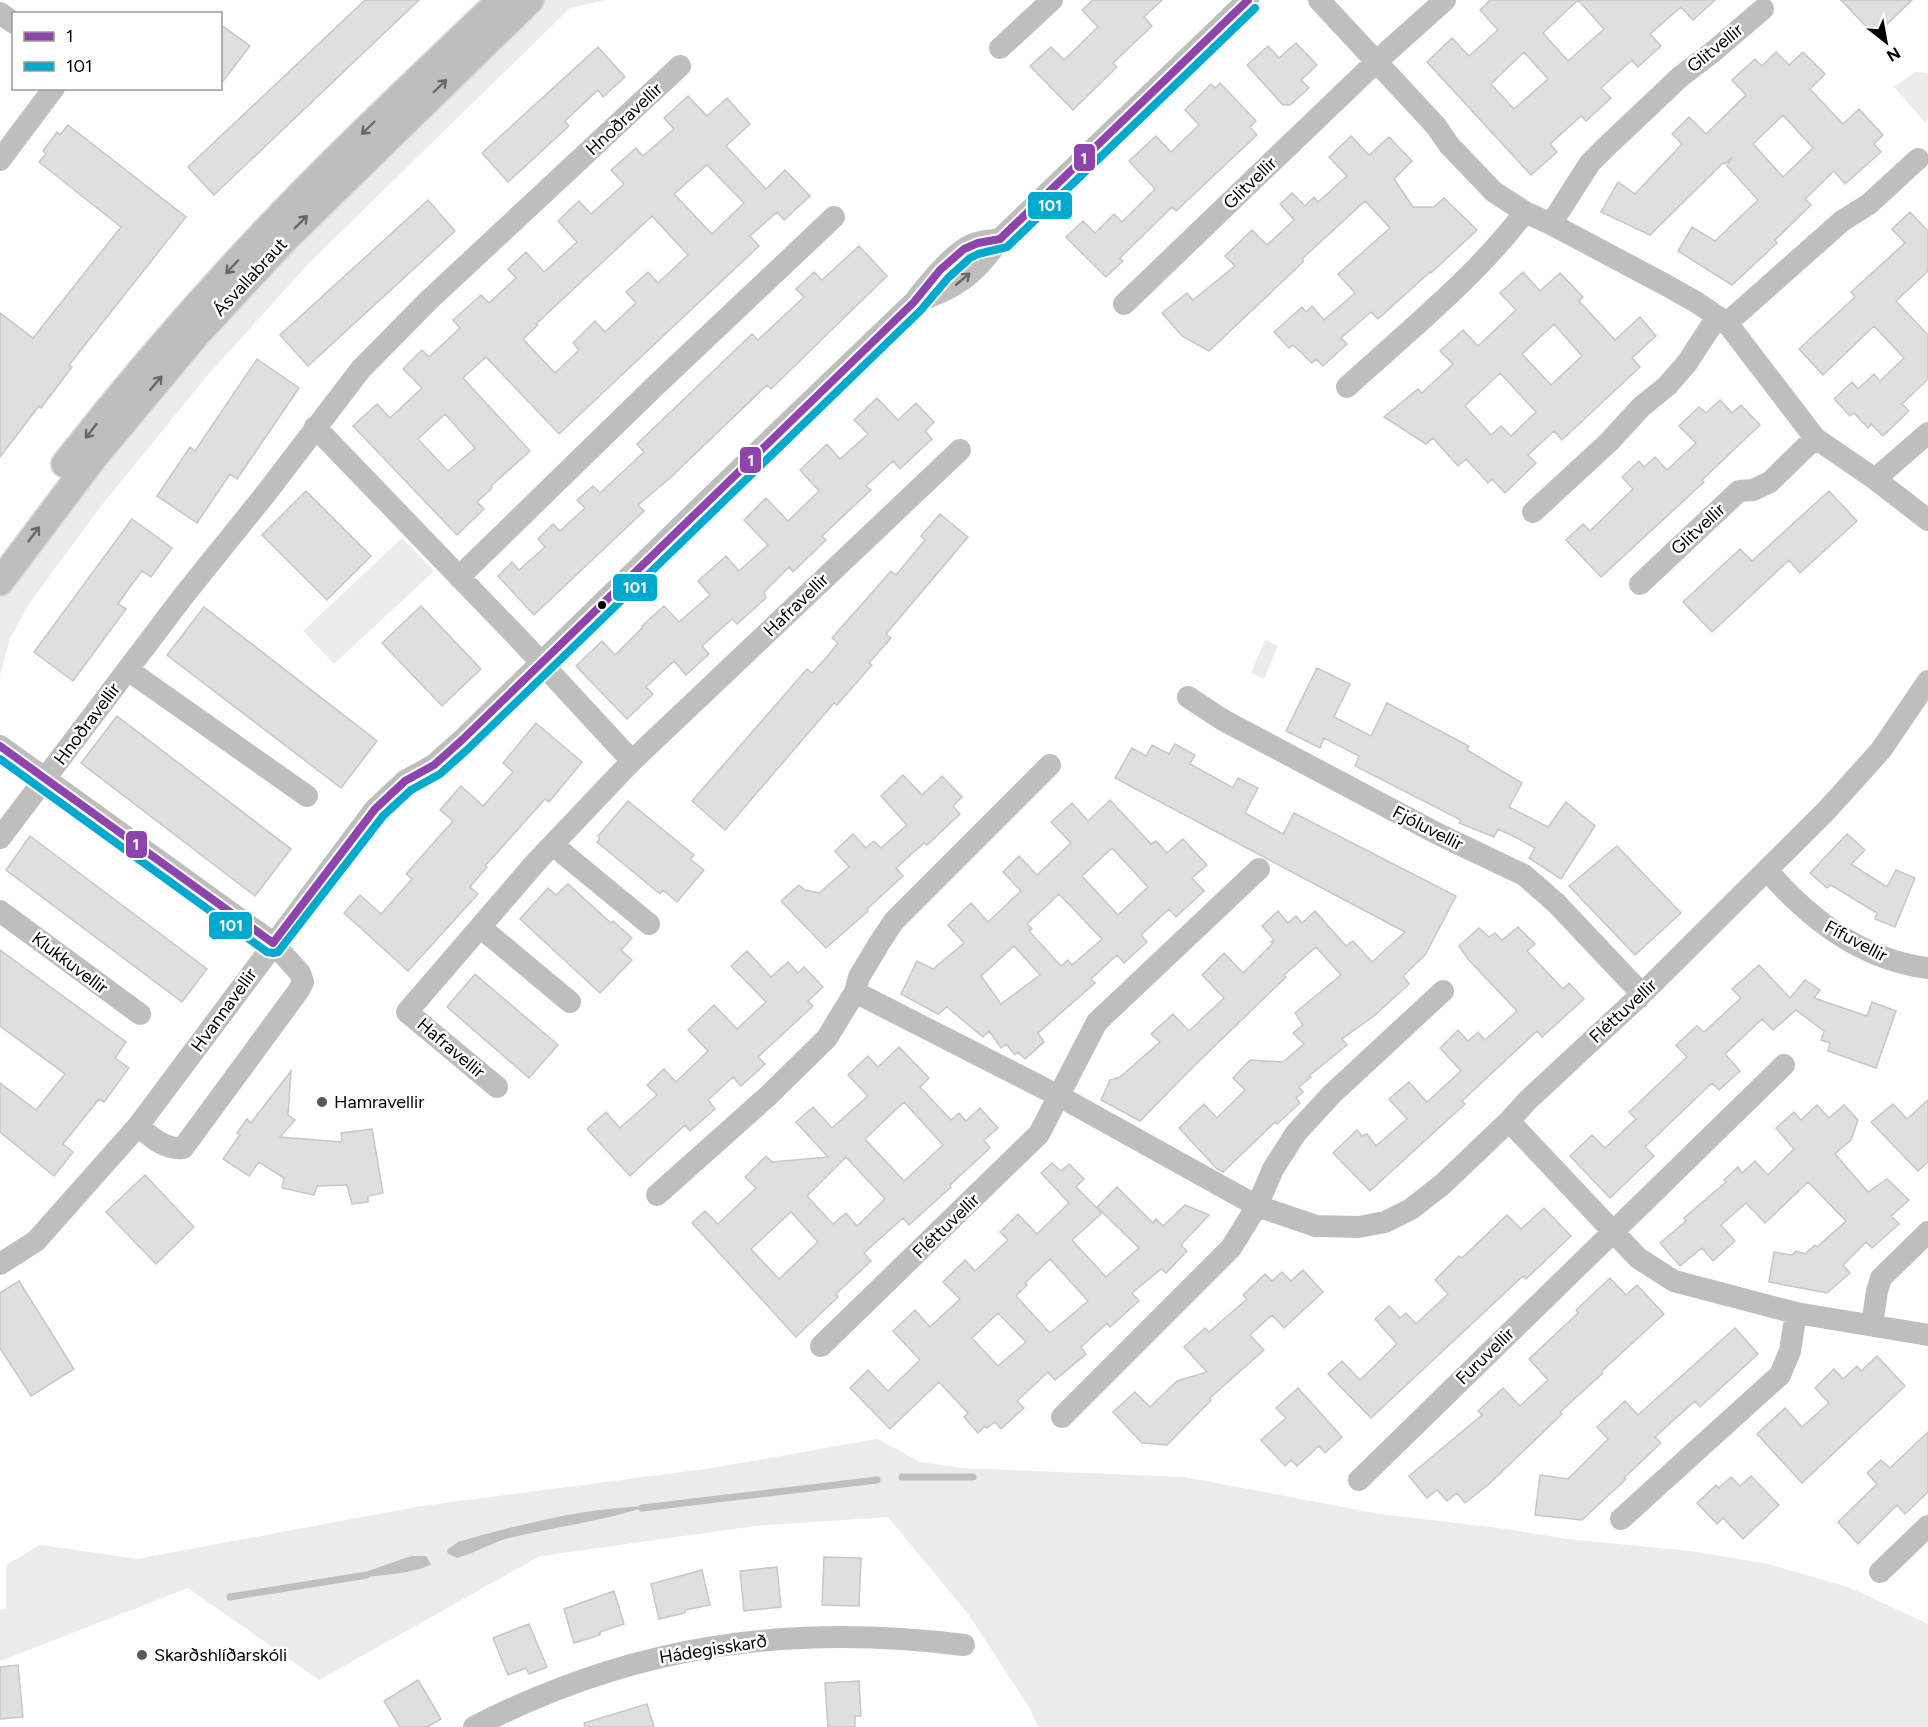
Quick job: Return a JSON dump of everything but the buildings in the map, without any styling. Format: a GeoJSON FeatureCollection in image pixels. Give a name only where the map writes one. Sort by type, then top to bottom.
{"type":"FeatureCollection","features":[{"type":"Feature","properties":{"kind":"main road","name":"Ásvallabraut"},"geometry":{"type":"LineString","coordinates":[[0,550],[105,413],[219,280],[317,178],[501,0]]}},
{"type":"Feature","properties":{"kind":"main road","name":"Ásvallabraut"},"geometry":{"type":"LineString","coordinates":[[0,582],[94,457],[216,314],[285,239],[530,0]]}},
{"type":"Feature","properties":{"kind":"street"},"geometry":{"type":"LineString","coordinates":[[1000,48],[1052,0]]}},
{"type":"Feature","properties":{"kind":"street","name":"Hvannavellir"},"geometry":{"type":"LineString","coordinates":[[0,1264],[36,1241],[138,1126],[375,809],[405,781],[434,765],[462,740],[914,302],[929,282],[962,251],[978,242],[1000,239],[1248,0]]}},
{"type":"Feature","properties":{"kind":"street"},"geometry":{"type":"LineString","coordinates":[[1319,0],[1436,126],[1468,167],[1494,192],[1525,212],[1664,284],[1722,320],[1815,438],[1875,479],[1928,520]]}},
{"type":"Feature","properties":{"kind":"street","name":"Glitvellir"},"geometry":{"type":"LineString","coordinates":[[1124,304],[1377,61],[1445,0]]}},
{"type":"Feature","properties":{"kind":"street","name":"Glitvellir"},"geometry":{"type":"LineString","coordinates":[[1551,224],[1590,163],[1680,77],[1763,9]]}},
{"type":"Feature","properties":{"kind":"street","name":"Hnoðravellir"},"geometry":{"type":"LineString","coordinates":[[45,778],[361,369],[428,301],[680,66]]}},
{"type":"Feature","properties":{"kind":"street"},"geometry":{"type":"LineString","coordinates":[[0,160],[52,90]]}},
{"type":"Feature","properties":{"kind":"street"},"geometry":{"type":"LineString","coordinates":[[1533,512],[1609,442],[1641,407],[1667,386],[1722,320],[1842,222],[1869,204],[1918,159]]}},
{"type":"Feature","properties":{"kind":"street"},"geometry":{"type":"LineString","coordinates":[[1347,387],[1466,278],[1505,238],[1525,212]]}},
{"type":"Feature","properties":{"kind":"street"},"geometry":{"type":"LineString","coordinates":[[459,577],[652,389],[834,217]]}},
{"type":"Feature","properties":{"kind":"street"},"geometry":{"type":"LineString","coordinates":[[315,427],[542,663],[632,761]]}},
{"type":"Feature","properties":{"kind":"street"},"geometry":{"type":"LineString","coordinates":[[1875,479],[1928,433]]}},
{"type":"Feature","properties":{"kind":"street","name":"Glitvellir"},"geometry":{"type":"LineString","coordinates":[[1640,584],[1739,491],[1753,490],[1770,482],[1815,438]]}},
{"type":"Feature","properties":{"kind":"street","name":"Hafravellir"},"geometry":{"type":"LineString","coordinates":[[497,1087],[408,1012],[553,845],[632,761],[960,450]]}},
{"type":"Feature","properties":{"kind":"street","name":"Hnoðravellir"},"geometry":{"type":"LineString","coordinates":[[128,670],[307,796]]}},
{"type":"Feature","properties":{"kind":"street","name":"Fléttuvellir"},"geometry":{"type":"LineString","coordinates":[[855,992],[1059,1096],[1257,1206],[1316,1226],[1359,1227],[1385,1221],[1411,1209],[1443,1184],[1527,1101],[1642,994],[1767,870],[1827,810],[1881,750],[1928,681]]}},
{"type":"Feature","properties":{"kind":"street","name":"Fjóluvellir"},"geometry":{"type":"LineString","coordinates":[[1188,697],[1223,720],[1427,828],[1524,874],[1556,903],[1642,994]]}},
{"type":"Feature","properties":{"kind":"street"},"geometry":{"type":"LineString","coordinates":[[0,746],[273,944],[300,973],[303,982],[299,990],[183,1148],[175,1149],[166,1146],[138,1126]]}},
{"type":"Feature","properties":{"kind":"street"},"geometry":{"type":"LineString","coordinates":[[657,1195],[768,1096],[827,1038],[894,921],[1050,765]]}},
{"type":"Feature","properties":{"kind":"street"},"geometry":{"type":"LineString","coordinates":[[0,838],[45,778]]}},
{"type":"Feature","properties":{"kind":"street"},"geometry":{"type":"LineString","coordinates":[[553,845],[649,924]]}},
{"type":"Feature","properties":{"kind":"street","name":"Fléttuvellir"},"geometry":{"type":"LineString","coordinates":[[821,1346],[1039,1134],[1097,1022],[1259,869]]}},
{"type":"Feature","properties":{"kind":"street","name":"Fífuvellir"},"geometry":{"type":"LineString","coordinates":[[1767,870],[1787,893],[1817,920],[1848,940],[1904,965],[1928,968]]}},
{"type":"Feature","properties":{"kind":"street","name":"Klukkuvellir"},"geometry":{"type":"LineString","coordinates":[[0,911],[140,1014]]}},
{"type":"Feature","properties":{"kind":"street"},"geometry":{"type":"LineString","coordinates":[[480,927],[570,1002]]}},
{"type":"Feature","properties":{"kind":"street"},"geometry":{"type":"LineString","coordinates":[[1062,1417],[1231,1248],[1257,1206],[1273,1169],[1296,1133],[1332,1094],[1443,991]]}},
{"type":"Feature","properties":{"kind":"street","name":"Furuvellir"},"geometry":{"type":"LineString","coordinates":[[1359,1480],[1784,1065]]}},
{"type":"Feature","properties":{"kind":"street"},"geometry":{"type":"LineString","coordinates":[[1509,1121],[1612,1233],[1638,1258],[1674,1281],[1796,1313],[1928,1335]]}},
{"type":"Feature","properties":{"kind":"street"},"geometry":{"type":"LineString","coordinates":[[1872,1325],[1881,1278],[1928,1232]]}},
{"type":"Feature","properties":{"kind":"street"},"geometry":{"type":"LineString","coordinates":[[1621,1519],[1780,1375],[1790,1351],[1796,1313]]}},
{"type":"Feature","properties":{"kind":"street"},"geometry":{"type":"LineString","coordinates":[[1880,1572],[1928,1526]]}},
{"type":"Feature","properties":{"kind":"street","name":"Hádegisskarð"},"geometry":{"type":"LineString","coordinates":[[474,1727],[542,1695],[600,1674],[651,1659],[702,1648],[807,1636],[902,1638],[964,1645]]}},
{"type":"Feature","properties":{"kind":"shaded area"},"geometry":{"type":"Polygon","coordinates":[[[543,0],[604,0],[570,8],[310,262],[207,376],[101,506],[31,601],[10,638],[0,675],[0,594],[216,323],[543,0]]]}},
{"type":"Feature","properties":{"kind":"shaded area"},"geometry":{"type":"Polygon","coordinates":[[[1915,72],[1928,73],[1928,119],[1925,122],[1894,87],[1915,72]]]}},
{"type":"Feature","properties":{"kind":"shaded area"},"geometry":{"type":"Polygon","coordinates":[[[402,538],[434,571],[334,664],[303,631],[402,538]]]}},
{"type":"Feature","properties":{"kind":"shaded area"},"geometry":{"type":"Polygon","coordinates":[[[1265,640],[1278,646],[1264,679],[1251,673],[1265,640]]]}},
{"type":"Feature","properties":{"kind":"shaded area"},"geometry":{"type":"Polygon","coordinates":[[[878,1439],[920,1462],[963,1468],[1184,1477],[1380,1514],[1499,1528],[1567,1539],[1690,1551],[1768,1564],[1848,1587],[1928,1624],[1928,1727],[1038,1727],[1029,1707],[969,1615],[888,1517],[755,1526],[540,1556],[319,1680],[188,1588],[0,1661],[0,1610],[6,1609],[6,1565],[40,1545],[137,1559],[422,1506],[706,1469],[878,1439]]]}},
{"type":"Feature","properties":{"kind":"shaded area"},"geometry":{"type":"Polygon","coordinates":[[[649,1506],[597,1520],[509,1538],[457,1558],[448,1554],[447,1550],[458,1542],[553,1518],[625,1507],[649,1506]]]}},
{"type":"Feature","properties":{"kind":"shaded area"},"geometry":{"type":"Polygon","coordinates":[[[411,1556],[426,1556],[431,1564],[408,1572],[360,1577],[368,1571],[411,1556]]]}},
{"type":"Feature","properties":{"kind":"waterway"},"geometry":{"type":"LineString","coordinates":[[902,1477],[973,1477]]}},
{"type":"Feature","properties":{"kind":"waterway"},"geometry":{"type":"LineString","coordinates":[[642,1508],[877,1480]]}},
{"type":"Feature","properties":{"kind":"waterway"},"geometry":{"type":"LineString","coordinates":[[230,1597],[367,1575]]}},
{"type":"Feature","properties":{"kind":"transit line","name":"1"},"geometry":{"type":"LineString","coordinates":[[273,943],[375,809],[405,781],[434,765],[462,740],[914,302],[940,270],[964,249],[978,243],[1000,239],[1248,0]]}},
{"type":"Feature","properties":{"kind":"transit line","name":"101"},"geometry":{"type":"LineString","coordinates":[[0,759],[267,952],[278,952],[383,816],[411,790],[440,774],[469,748],[921,310],[948,278],[970,258],[1007,247],[1255,8]]}},
{"type":"Feature","properties":{"kind":"transit line","name":"1"},"geometry":{"type":"LineString","coordinates":[[0,746],[273,943]]}},
{"type":"Feature","properties":{"kind":"place","name":"Hamravellir"},"geometry":{"type":"Point","coordinates":[322,1102]}},
{"type":"Feature","properties":{"kind":"place","name":"Skarðshlíðarskóli"},"geometry":{"type":"Point","coordinates":[142,1655]}}]}
